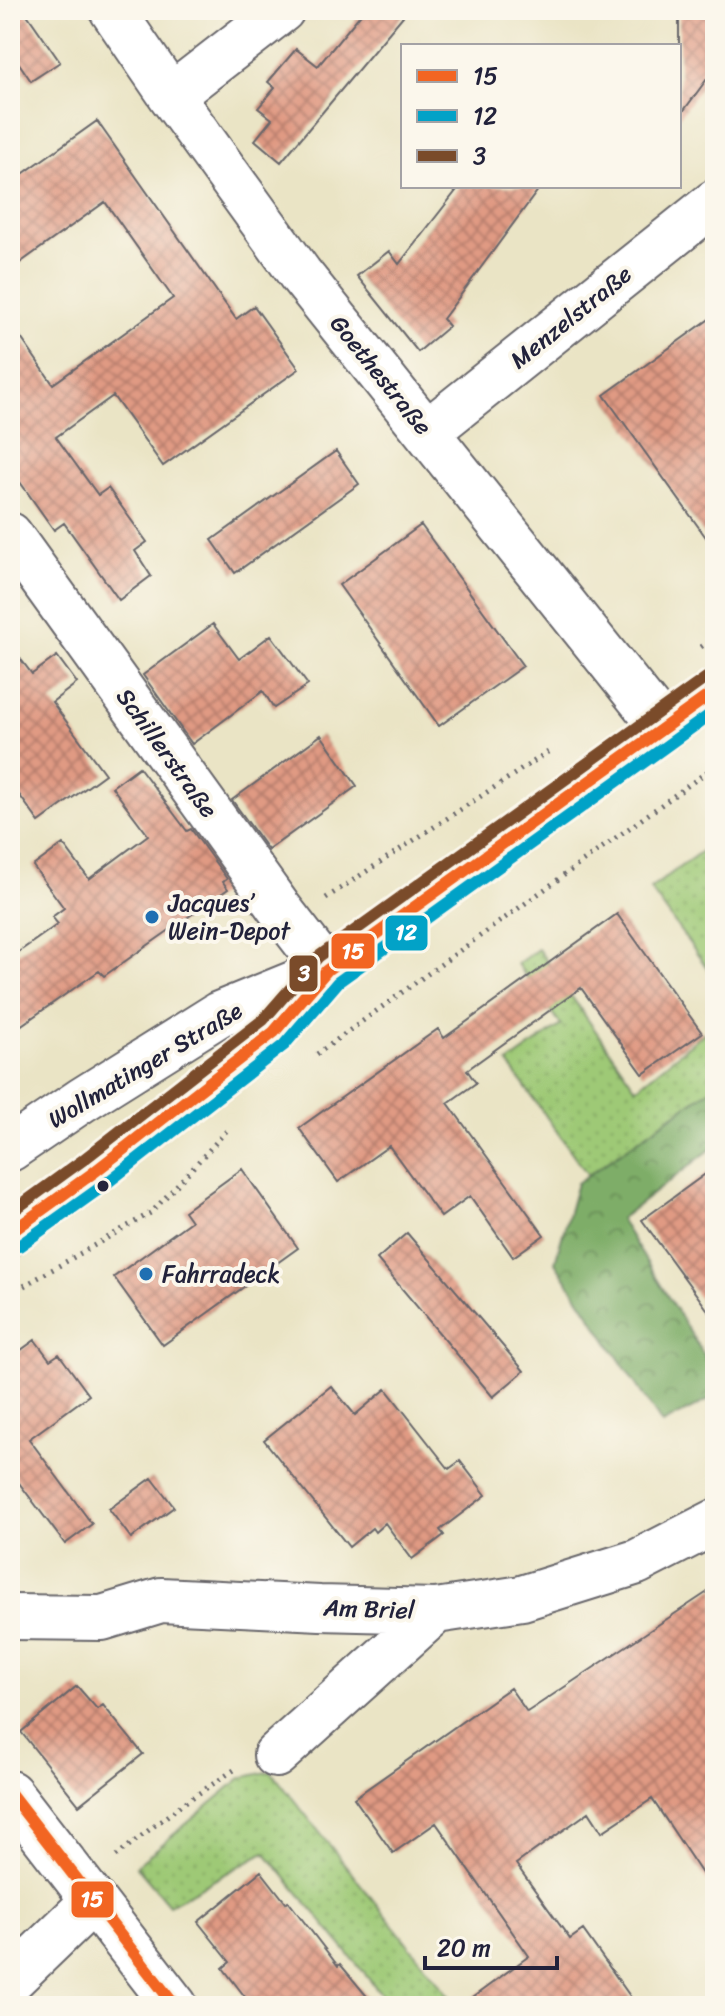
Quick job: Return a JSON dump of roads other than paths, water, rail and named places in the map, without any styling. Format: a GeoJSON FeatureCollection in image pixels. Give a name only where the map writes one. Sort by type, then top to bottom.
{"type":"FeatureCollection","features":[{"type":"Feature","properties":{"kind":"street","name":"Goethestraße"},"geometry":{"type":"LineString","coordinates":[[112,10],[300,274],[664,729]]}},
{"type":"Feature","properties":{"kind":"street"},"geometry":{"type":"LineString","coordinates":[[171,96],[282,10]]}},
{"type":"Feature","properties":{"kind":"street","name":"Menzelstraße"},"geometry":{"type":"LineString","coordinates":[[427,432],[715,202]]}},
{"type":"Feature","properties":{"kind":"street","name":"Schillerstraße"},"geometry":{"type":"LineString","coordinates":[[10,535],[327,970]]}},
{"type":"Feature","properties":{"kind":"street","name":"Wollmatinger Straße"},"geometry":{"type":"LineString","coordinates":[[10,1149],[219,1014],[327,970],[715,691]]}},
{"type":"Feature","properties":{"kind":"street","name":"Wollmatinger Straße"},"geometry":{"type":"LineString","coordinates":[[10,1233],[93,1173],[274,1032],[327,970]]}},
{"type":"Feature","properties":{"kind":"street","name":"Am Briel"},"geometry":{"type":"LineString","coordinates":[[10,1617],[102,1618],[161,1600],[436,1611],[522,1598],[637,1562],[715,1522]]}},
{"type":"Feature","properties":{"kind":"street"},"geometry":{"type":"LineString","coordinates":[[276,1755],[436,1611]]}},
{"type":"Feature","properties":{"kind":"street"},"geometry":{"type":"LineString","coordinates":[[10,1793],[175,2006]]}},
{"type":"Feature","properties":{"kind":"street"},"geometry":{"type":"LineString","coordinates":[[10,1981],[86,1893]]}},
{"type":"Feature","properties":{"kind":"place","name":"Jacques’ Wein-Depot"},"geometry":{"type":"Point","coordinates":[152,917]}},
{"type":"Feature","properties":{"kind":"place","name":"Fahrradeck"},"geometry":{"type":"Point","coordinates":[146,1274]}}]}
